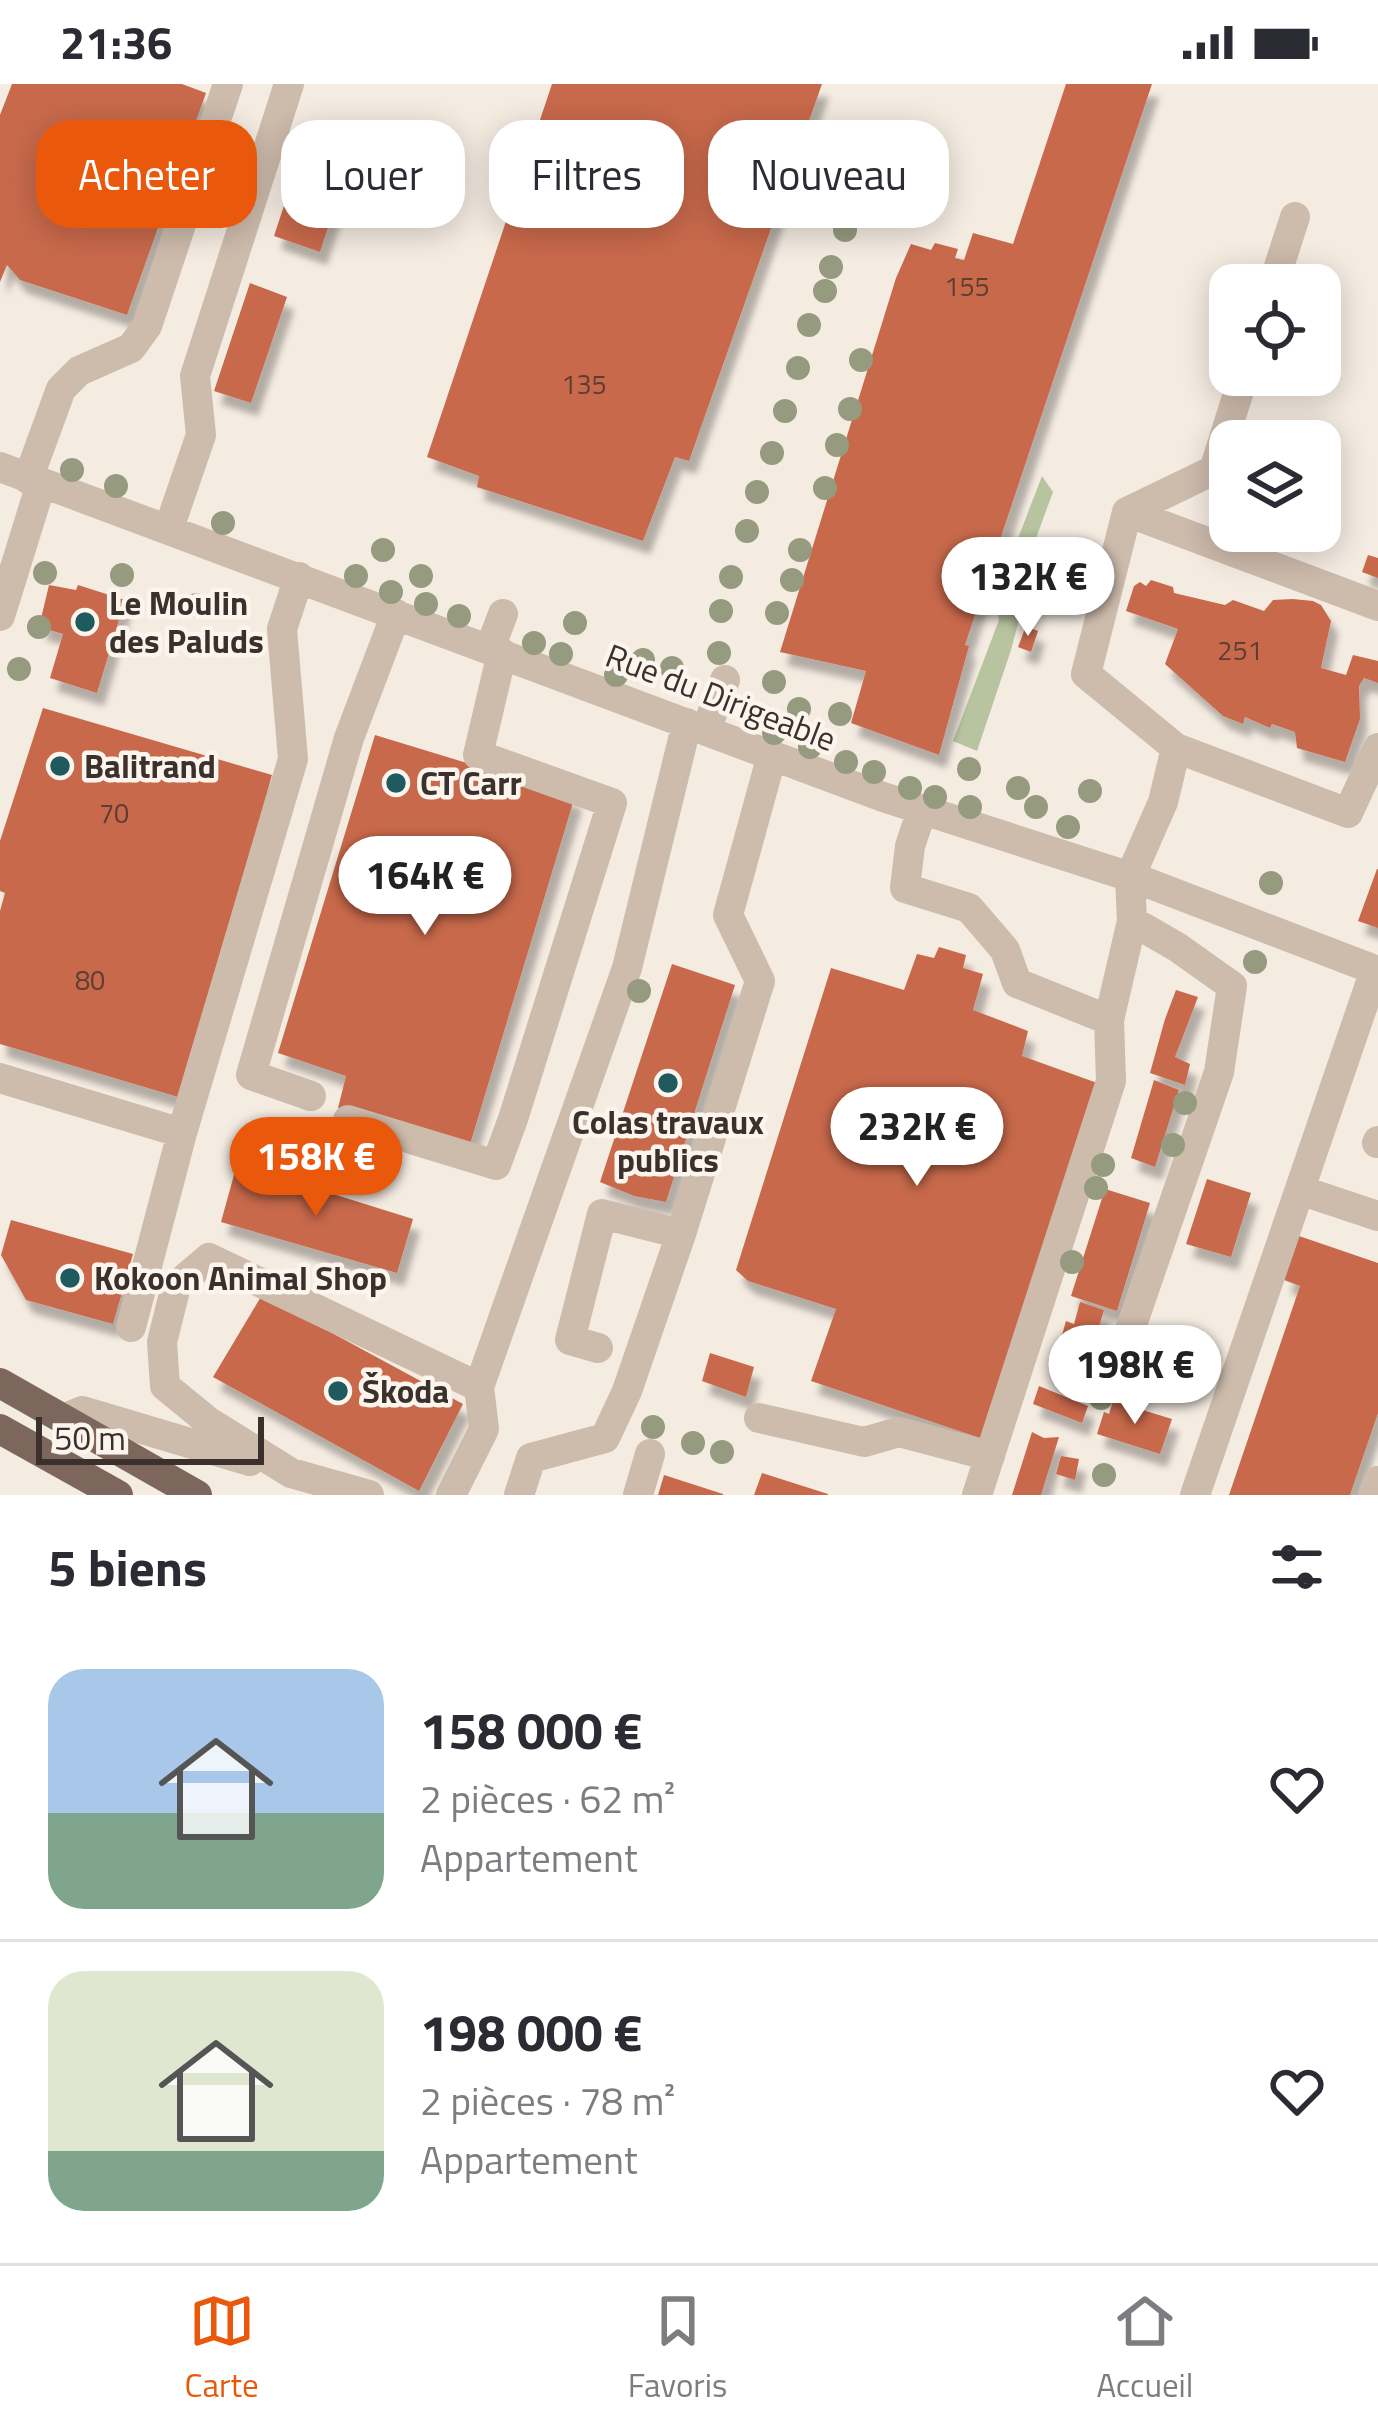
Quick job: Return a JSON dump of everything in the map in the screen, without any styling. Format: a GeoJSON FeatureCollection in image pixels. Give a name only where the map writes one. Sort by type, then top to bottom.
{"type":"FeatureCollection","features":[{"type":"Feature","properties":{"kind":"main road"},"geometry":{"type":"LineString","coordinates":[[0,1383],[197,1495]]}},
{"type":"Feature","properties":{"kind":"main road"},"geometry":{"type":"LineString","coordinates":[[0,1429],[118,1495]]}},
{"type":"Feature","properties":{"kind":"street"},"geometry":{"type":"LineString","coordinates":[[0,616],[23,476],[61,388],[79,371],[131,348],[148,326],[228,84]]}},
{"type":"Feature","properties":{"kind":"street"},"geometry":{"type":"LineString","coordinates":[[169,528],[201,435],[195,376],[289,84]]}},
{"type":"Feature","properties":{"kind":"street"},"geometry":{"type":"LineString","coordinates":[[1279,264],[1294,217]]}},
{"type":"Feature","properties":{"kind":"street"},"geometry":{"type":"LineString","coordinates":[[1127,512],[1214,470],[1237,396]]}},
{"type":"Feature","properties":{"kind":"street","name":"Rue du Dirigeable"},"geometry":{"type":"LineString","coordinates":[[23,476],[922,810],[1130,877],[1377,971]]}},
{"type":"Feature","properties":{"kind":"street"},"geometry":{"type":"LineString","coordinates":[[1127,512],[1378,606]]}},
{"type":"Feature","properties":{"kind":"street"},"geometry":{"type":"LineString","coordinates":[[1127,512],[1086,674],[1176,748],[1348,813],[1378,748]]}},
{"type":"Feature","properties":{"kind":"street"},"geometry":{"type":"LineString","coordinates":[[131,1328],[182,1133],[293,759],[282,628],[299,577]]}},
{"type":"Feature","properties":{"kind":"street"},"geometry":{"type":"LineString","coordinates":[[311,1096],[251,1075],[349,738],[396,614]]}},
{"type":"Feature","properties":{"kind":"street"},"geometry":{"type":"LineString","coordinates":[[348,1120],[496,1165],[612,803],[478,755],[503,614]]}},
{"type":"Feature","properties":{"kind":"street"},"geometry":{"type":"LineString","coordinates":[[452,1495],[484,1429],[479,1388],[627,968],[697,726],[725,680]]}},
{"type":"Feature","properties":{"kind":"street"},"geometry":{"type":"LineString","coordinates":[[977,1495],[1111,1082],[1109,1020],[1132,921],[1130,877],[1163,802],[1176,748]]}},
{"type":"Feature","properties":{"kind":"street"},"geometry":{"type":"LineString","coordinates":[[519,1495],[531,1458],[605,1438],[627,1391],[681,1234],[760,981],[728,915],[772,754]]}},
{"type":"Feature","properties":{"kind":"street"},"geometry":{"type":"LineString","coordinates":[[922,810],[910,846],[905,888],[969,908],[1005,950],[1017,983],[1109,1020]]}},
{"type":"Feature","properties":{"kind":"street"},"geometry":{"type":"LineString","coordinates":[[1125,1345],[1219,1072],[1232,986],[1132,921]]}},
{"type":"Feature","properties":{"kind":"street"},"geometry":{"type":"LineString","coordinates":[[1196,1495],[1377,971]]}},
{"type":"Feature","properties":{"kind":"street"},"geometry":{"type":"LineString","coordinates":[[0,1078],[182,1133]]}},
{"type":"Feature","properties":{"kind":"street"},"geometry":{"type":"LineString","coordinates":[[1300,1190],[1378,1216]]}},
{"type":"Feature","properties":{"kind":"street"},"geometry":{"type":"LineString","coordinates":[[598,1348],[570,1340],[602,1214],[681,1234]]}},
{"type":"Feature","properties":{"kind":"street"},"geometry":{"type":"LineString","coordinates":[[300,1484],[209,1423],[165,1386],[162,1342],[176,1286],[209,1258],[479,1388]]}},
{"type":"Feature","properties":{"kind":"street"},"geometry":{"type":"LineString","coordinates":[[63,1419],[82,1411],[300,1484],[369,1495]]}},
{"type":"Feature","properties":{"kind":"street"},"geometry":{"type":"LineString","coordinates":[[759,1418],[864,1442],[899,1432],[990,1456]]}},
{"type":"Feature","properties":{"kind":"street"},"geometry":{"type":"LineString","coordinates":[[638,1495],[650,1454]]}},
{"type":"Feature","properties":{"kind":"street"},"geometry":{"type":"LineString","coordinates":[[1372,1495],[1378,1481]]}},
{"type":"Feature","properties":{"kind":"green space"},"geometry":{"type":"Polygon","coordinates":[[[1042,476],[1053,492],[1010,609],[1019,620],[977,751],[953,741],[999,620],[995,598],[1042,476]]]}},
{"type":"Feature","properties":{"kind":"building"},"geometry":{"type":"Polygon","coordinates":[[[12,84],[182,84],[206,93],[196,120],[36,120],[36,228],[158,228],[127,315],[20,280],[7,265],[0,282],[0,115],[12,84]]]}},
{"type":"Feature","properties":{"kind":"building"},"geometry":{"type":"Polygon","coordinates":[[[552,84],[822,84],[809,120],[708,120],[708,228],[771,228],[689,461],[675,457],[643,541],[477,487],[479,476],[427,457],[504,228],[684,228],[684,120],[540,120],[552,84]]]}},
{"type":"Feature","properties":{"kind":"building"},"geometry":{"type":"Polygon","coordinates":[[[1066,84],[1152,84],[965,645],[969,646],[939,755],[851,723],[866,671],[780,652],[896,278],[911,244],[931,250],[935,243],[958,249],[955,258],[964,260],[973,233],[1013,244],[1066,84]]]}},
{"type":"Feature","properties":{"kind":"building"},"geometry":{"type":"Polygon","coordinates":[[[281,215],[281,228],[328,228],[320,252],[274,236],[281,215]]]}},
{"type":"Feature","properties":{"kind":"building"},"geometry":{"type":"Polygon","coordinates":[[[250,283],[287,297],[251,403],[214,391],[250,283]]]}},
{"type":"Feature","properties":{"kind":"building"},"geometry":{"type":"Polygon","coordinates":[[[1368,555],[1378,558],[1378,578],[1362,572],[1368,555]]]}},
{"type":"Feature","properties":{"kind":"building"},"geometry":{"type":"Polygon","coordinates":[[[1151,580],[1173,587],[1174,593],[1225,605],[1233,600],[1264,611],[1273,600],[1321,605],[1331,621],[1321,668],[1346,675],[1353,655],[1378,661],[1378,683],[1364,678],[1359,686],[1360,719],[1345,762],[1297,748],[1295,732],[1245,717],[1243,724],[1223,716],[1165,664],[1178,629],[1126,611],[1134,586],[1140,582],[1146,586],[1151,580]]]}},
{"type":"Feature","properties":{"kind":"building"},"geometry":{"type":"Polygon","coordinates":[[[49,585],[76,590],[78,585],[125,600],[97,693],[50,678],[63,634],[39,627],[49,585]]]}},
{"type":"Feature","properties":{"kind":"building"},"geometry":{"type":"Polygon","coordinates":[[[1026,626],[1038,631],[1031,652],[1018,647],[1026,626]]]}},
{"type":"Feature","properties":{"kind":"building"},"geometry":{"type":"Polygon","coordinates":[[[43,708],[272,775],[178,1097],[0,1044],[0,911],[5,893],[0,891],[0,841],[43,708]]]}},
{"type":"Feature","properties":{"kind":"building"},"geometry":{"type":"Polygon","coordinates":[[[375,735],[575,796],[468,1151],[338,1108],[346,1076],[278,1053],[375,735]]]}},
{"type":"Feature","properties":{"kind":"building"},"geometry":{"type":"Polygon","coordinates":[[[1378,869],[1378,928],[1358,921],[1378,869]]]}},
{"type":"Feature","properties":{"kind":"building"},"geometry":{"type":"Polygon","coordinates":[[[939,947],[966,955],[963,968],[983,974],[973,1010],[1028,1031],[1022,1056],[1100,1084],[983,1439],[811,1381],[836,1309],[748,1281],[736,1270],[831,968],[904,990],[917,954],[934,958],[939,947]]]}},
{"type":"Feature","properties":{"kind":"building","name":"Colas travaux publics"},"geometry":{"type":"Polygon","coordinates":[[[672,964],[735,985],[666,1202],[600,1182],[672,964]]]}},
{"type":"Feature","properties":{"kind":"building"},"geometry":{"type":"Polygon","coordinates":[[[1176,990],[1198,997],[1175,1057],[1190,1064],[1185,1085],[1150,1073],[1176,990]]]}},
{"type":"Feature","properties":{"kind":"building"},"geometry":{"type":"Polygon","coordinates":[[[1154,1080],[1179,1090],[1155,1167],[1131,1158],[1154,1080]]]}},
{"type":"Feature","properties":{"kind":"building"},"geometry":{"type":"Polygon","coordinates":[[[237,1164],[413,1219],[397,1273],[221,1222],[237,1164]]]}},
{"type":"Feature","properties":{"kind":"building"},"geometry":{"type":"Polygon","coordinates":[[[1207,1179],[1251,1193],[1231,1257],[1186,1244],[1207,1179]]]}},
{"type":"Feature","properties":{"kind":"building"},"geometry":{"type":"Polygon","coordinates":[[[1105,1189],[1150,1203],[1117,1311],[1071,1296],[1105,1189]]]}},
{"type":"Feature","properties":{"kind":"building","name":"Kokoon Animal Shop"},"geometry":{"type":"Polygon","coordinates":[[[11,1220],[133,1254],[113,1324],[26,1300],[1,1255],[11,1220]]]}},
{"type":"Feature","properties":{"kind":"building"},"geometry":{"type":"Polygon","coordinates":[[[1299,1236],[1378,1263],[1378,1413],[1350,1495],[1229,1495],[1300,1286],[1284,1280],[1299,1236]]]}},
{"type":"Feature","properties":{"kind":"building","name":"Škoda"},"geometry":{"type":"Polygon","coordinates":[[[262,1295],[463,1404],[419,1491],[213,1377],[262,1295]]]}},
{"type":"Feature","properties":{"kind":"building"},"geometry":{"type":"Polygon","coordinates":[[[1080,1302],[1104,1310],[1094,1343],[1062,1335],[1066,1321],[1074,1324],[1080,1302]]]}},
{"type":"Feature","properties":{"kind":"building"},"geometry":{"type":"Polygon","coordinates":[[[1148,1328],[1198,1345],[1192,1375],[1138,1358],[1148,1328]]]}},
{"type":"Feature","properties":{"kind":"building"},"geometry":{"type":"Polygon","coordinates":[[[1076,1340],[1095,1346],[1084,1372],[1067,1367],[1076,1340]]]}},
{"type":"Feature","properties":{"kind":"building"},"geometry":{"type":"Polygon","coordinates":[[[710,1353],[754,1367],[746,1397],[702,1381],[710,1353]]]}},
{"type":"Feature","properties":{"kind":"building"},"geometry":{"type":"Polygon","coordinates":[[[1039,1386],[1088,1406],[1082,1423],[1033,1404],[1039,1386]]]}},
{"type":"Feature","properties":{"kind":"building"},"geometry":{"type":"Polygon","coordinates":[[[1113,1401],[1172,1419],[1160,1454],[1097,1434],[1113,1401]]]}},
{"type":"Feature","properties":{"kind":"building"},"geometry":{"type":"Polygon","coordinates":[[[1032,1432],[1044,1438],[1059,1437],[1041,1495],[1012,1495],[1032,1432]]]}},
{"type":"Feature","properties":{"kind":"building"},"geometry":{"type":"Polygon","coordinates":[[[1061,1456],[1079,1459],[1075,1480],[1056,1474],[1061,1456]]]}},
{"type":"Feature","properties":{"kind":"building"},"geometry":{"type":"Polygon","coordinates":[[[762,1473],[828,1494],[828,1495],[754,1495],[762,1473]]]}},
{"type":"Feature","properties":{"kind":"building"},"geometry":{"type":"Polygon","coordinates":[[[664,1475],[723,1494],[723,1495],[658,1495],[664,1475]]]}},
{"type":"Feature","properties":{"kind":"place","name":"Le Moulin des Paluds"},"geometry":{"type":"Point","coordinates":[85,622]}},
{"type":"Feature","properties":{"kind":"place","name":"Balitrand"},"geometry":{"type":"Point","coordinates":[60,766]}},
{"type":"Feature","properties":{"kind":"place","name":"CT Carr"},"geometry":{"type":"Point","coordinates":[396,783]}},
{"type":"Feature","properties":{"kind":"place","name":"Colas travaux publics"},"geometry":{"type":"Point","coordinates":[668,1083]}},
{"type":"Feature","properties":{"kind":"place","name":"Kokoon Animal Shop"},"geometry":{"type":"Point","coordinates":[70,1278]}},
{"type":"Feature","properties":{"kind":"place","name":"Škoda"},"geometry":{"type":"Point","coordinates":[338,1391]}}]}
